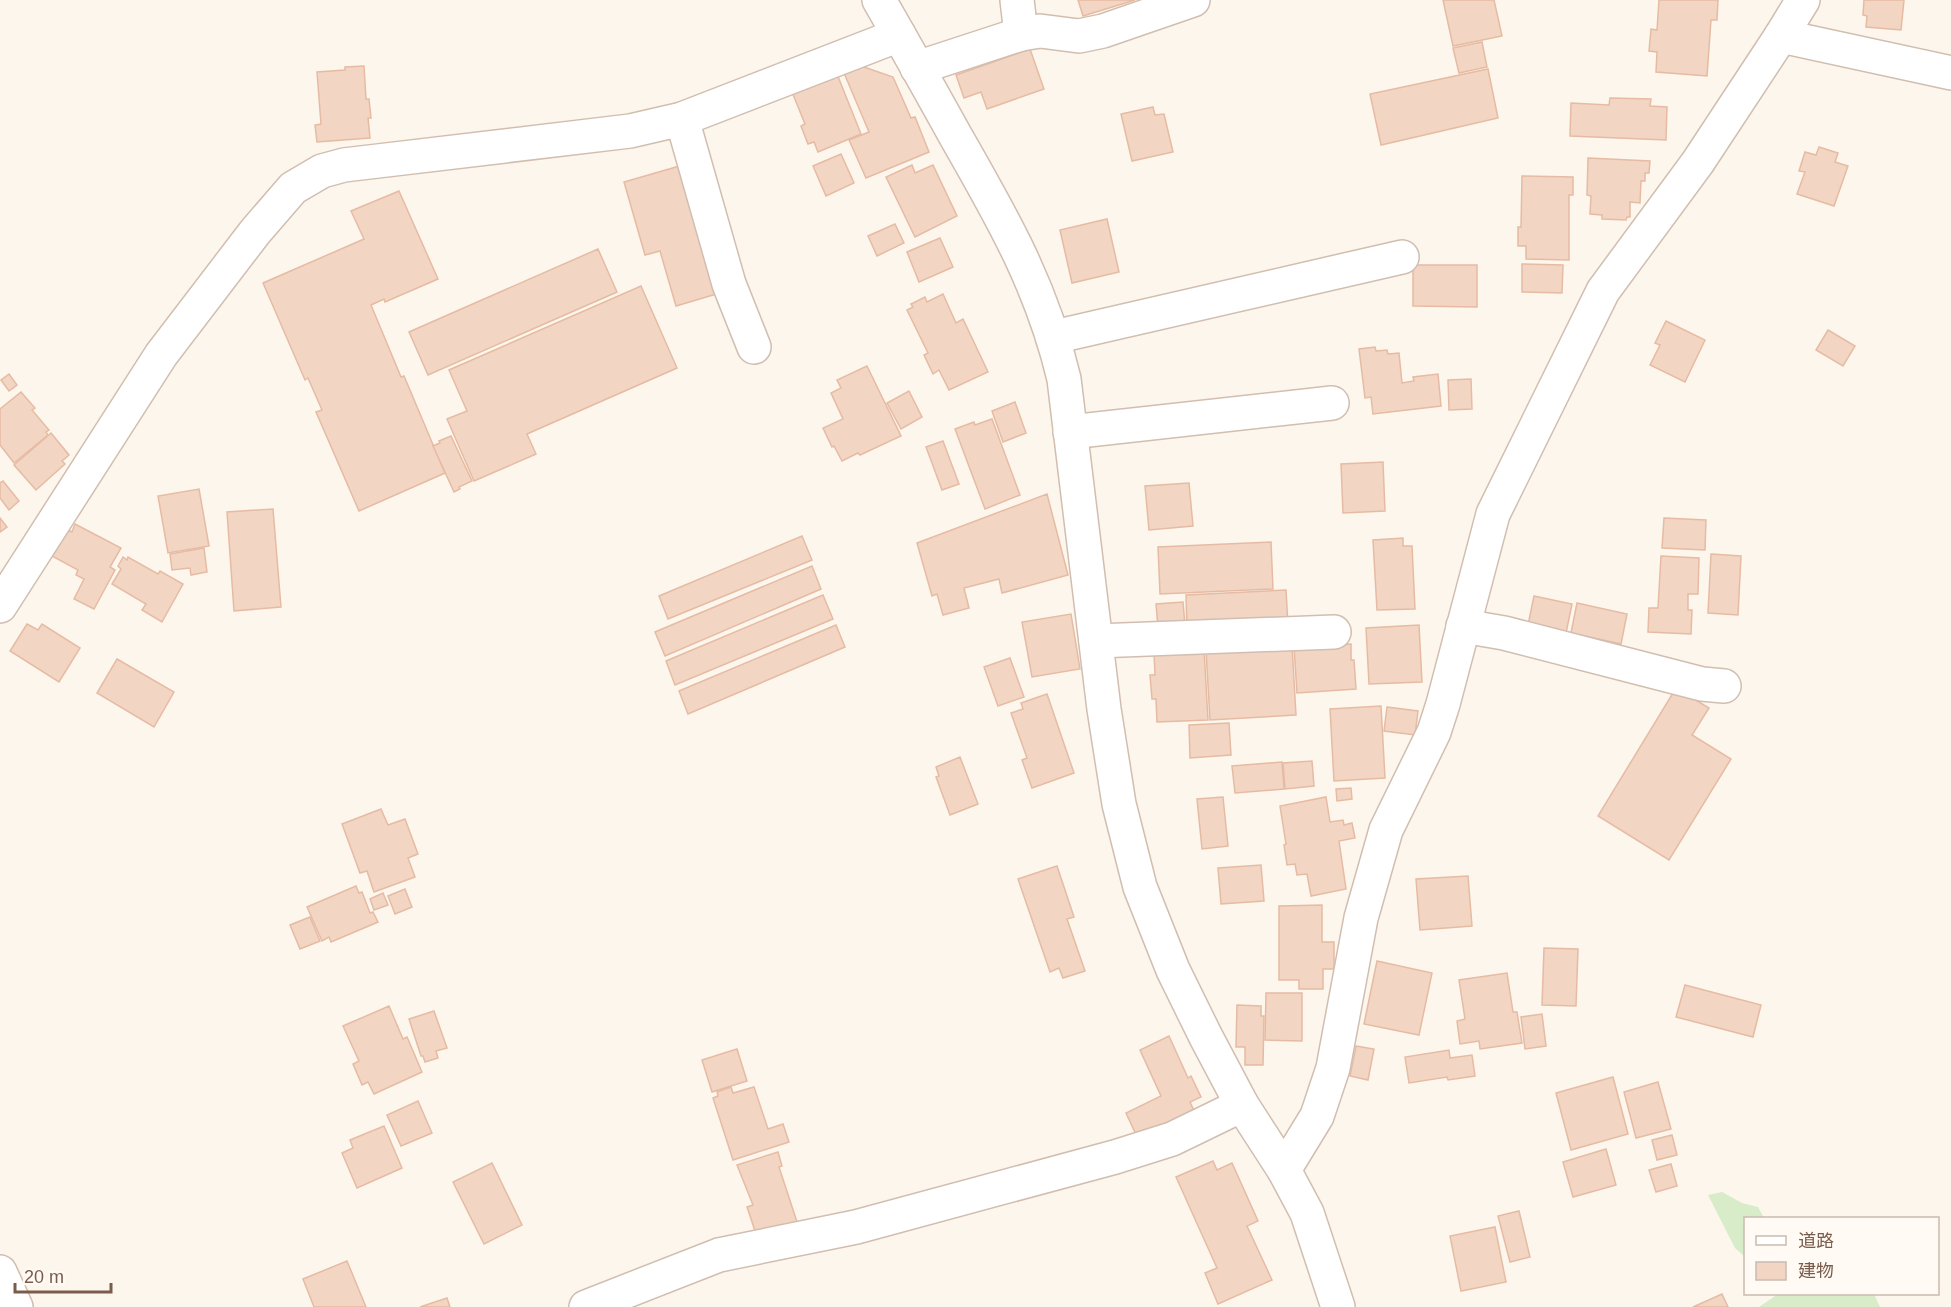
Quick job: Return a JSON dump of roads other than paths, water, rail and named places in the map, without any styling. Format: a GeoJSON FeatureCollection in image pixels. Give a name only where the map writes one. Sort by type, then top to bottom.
{"type":"FeatureCollection","features":[{"type":"Feature","properties":{"kind":"street"},"geometry":{"type":"LineString","coordinates":[[879,0],[1006,223],[1030,274],[1054,337],[1064,379],[1104,710],[1119,804],[1140,887],[1173,970],[1242,1105],[1284,1170],[1308,1213],[1338,1307]]}},
{"type":"Feature","properties":{"kind":"street"},"geometry":{"type":"LineString","coordinates":[[1017,0],[1021,34]]}},
{"type":"Feature","properties":{"kind":"street"},"geometry":{"type":"LineString","coordinates":[[917,68],[1021,34],[1040,31],[1079,36],[1193,0]]}},
{"type":"Feature","properties":{"kind":"street"},"geometry":{"type":"LineString","coordinates":[[1284,1170],[1317,1116],[1333,1068],[1361,918],[1386,830],[1434,732],[1493,514],[1604,291],[1698,162],[1803,0]]}},
{"type":"Feature","properties":{"kind":"street"},"geometry":{"type":"LineString","coordinates":[[0,606],[161,355],[255,232],[293,188],[322,171],[344,165],[630,131],[682,119],[899,35]]}},
{"type":"Feature","properties":{"kind":"street"},"geometry":{"type":"LineString","coordinates":[[1781,36],[1951,74]]}},
{"type":"Feature","properties":{"kind":"street"},"geometry":{"type":"LineString","coordinates":[[682,119],[729,284],[754,347]]}},
{"type":"Feature","properties":{"kind":"street"},"geometry":{"type":"LineString","coordinates":[[1054,337],[1402,257]]}},
{"type":"Feature","properties":{"kind":"street"},"geometry":{"type":"LineString","coordinates":[[1070,432],[1332,403]]}},
{"type":"Feature","properties":{"kind":"street"},"geometry":{"type":"LineString","coordinates":[[1464,626],[1504,633],[1702,684],[1724,686]]}},
{"type":"Feature","properties":{"kind":"street"},"geometry":{"type":"LineString","coordinates":[[1096,641],[1334,632]]}},
{"type":"Feature","properties":{"kind":"street"},"geometry":{"type":"LineString","coordinates":[[586,1307],[719,1256],[856,1227],[1115,1157],[1172,1139],[1242,1105]]}},
{"type":"Feature","properties":{"kind":"street"},"geometry":{"type":"LineString","coordinates":[[0,1272],[16,1307]]}}]}
